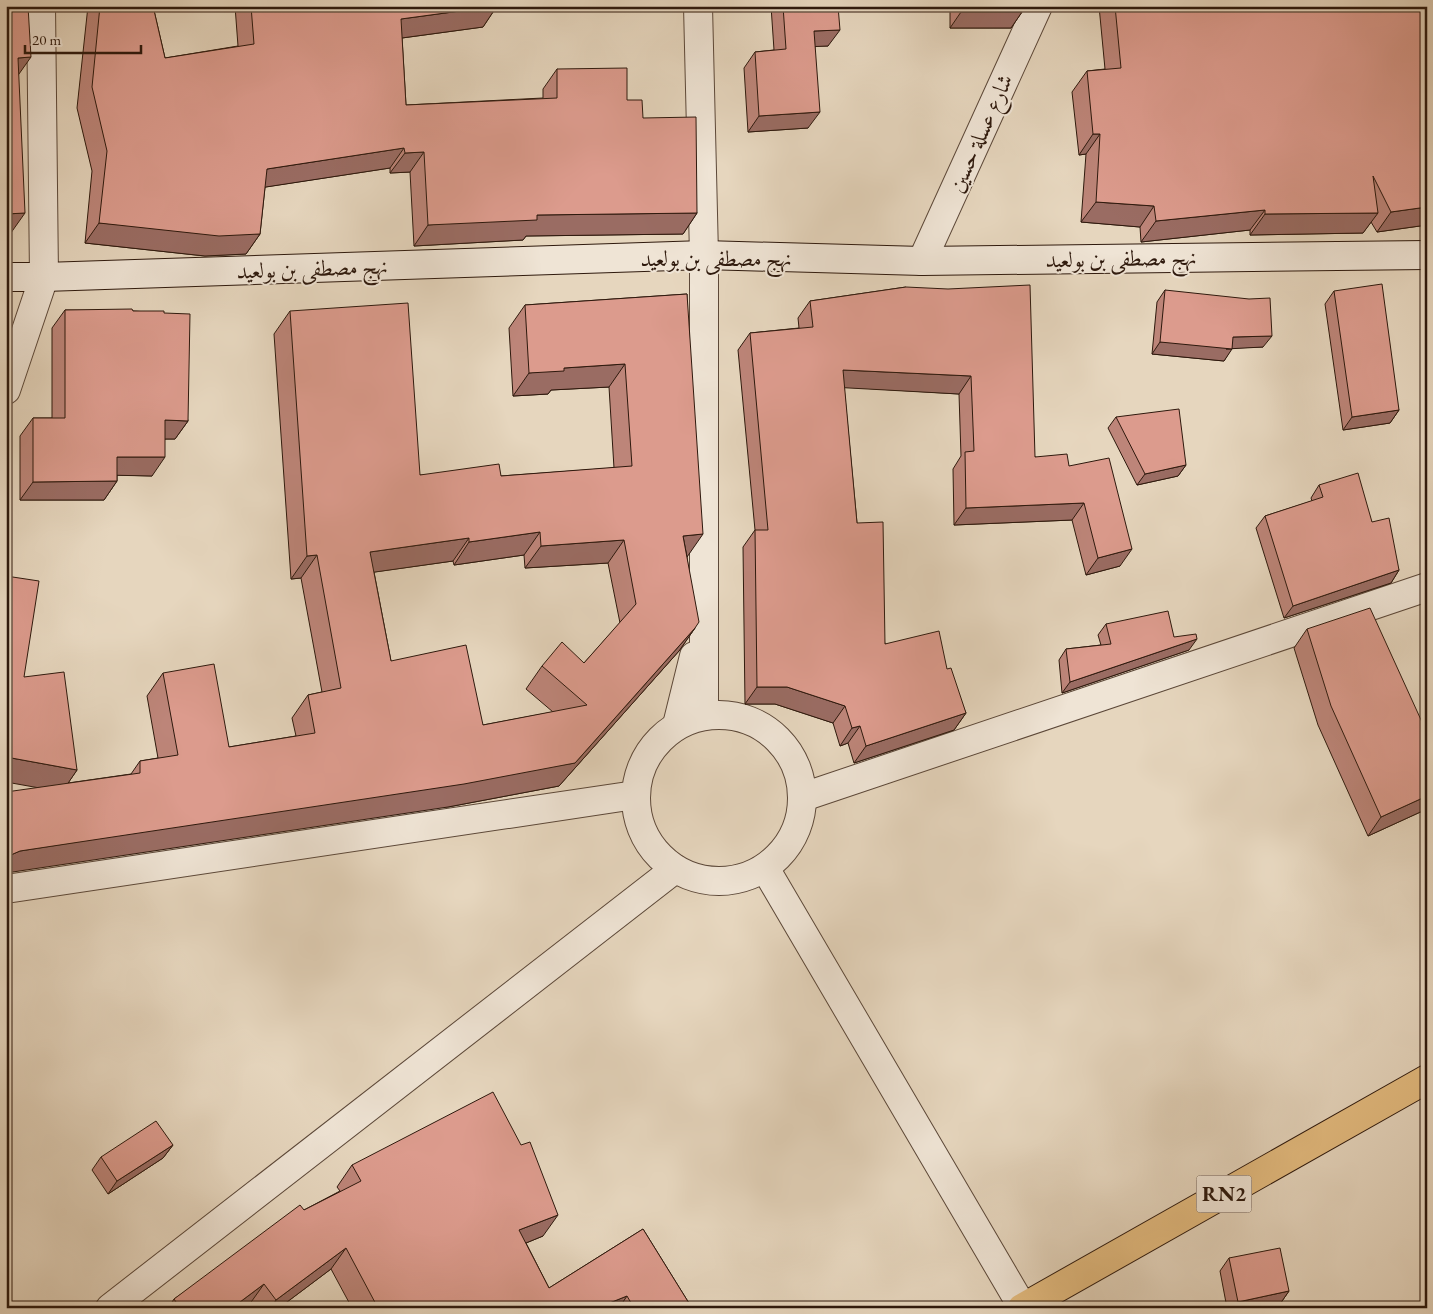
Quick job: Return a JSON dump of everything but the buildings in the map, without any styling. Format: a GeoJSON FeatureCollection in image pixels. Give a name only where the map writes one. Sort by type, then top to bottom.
{"type":"FeatureCollection","features":[{"type":"Feature","properties":{"kind":"main road","name":"RN2"},"geometry":{"type":"LineString","coordinates":[[1023,1308],[1427,1079]]}},
{"type":"Feature","properties":{"kind":"street"},"geometry":{"type":"LineString","coordinates":[[6,390],[44,277],[41,6]]}},
{"type":"Feature","properties":{"kind":"street"},"geometry":{"type":"LineString","coordinates":[[698,6],[704,255],[704,715]]}},
{"type":"Feature","properties":{"kind":"street","name":"شارع عسلة حسين"},"geometry":{"type":"LineString","coordinates":[[922,261],[1038,6]]}},
{"type":"Feature","properties":{"kind":"street","name":"نهج مصطفى بن بولعيد"},"geometry":{"type":"LineString","coordinates":[[6,277],[704,255],[922,261],[1427,255]]}},
{"type":"Feature","properties":{"kind":"street"},"geometry":{"type":"LineString","coordinates":[[803,797],[1427,587]]}},
{"type":"Feature","properties":{"kind":"street"},"geometry":{"type":"LineString","coordinates":[[677,725],[704,619]]}},
{"type":"Feature","properties":{"kind":"street"},"geometry":{"type":"LineString","coordinates":[[704,715],[732,715],[760,724],[782,743],[798,769],[803,797],[799,822],[786,848],[765,868],[732,881],[703,880],[675,869],[652,849],[639,823],[635,794],[640,769],[654,744],[677,725],[704,715]]}},
{"type":"Feature","properties":{"kind":"street"},"geometry":{"type":"LineString","coordinates":[[6,889],[635,794]]}},
{"type":"Feature","properties":{"kind":"street"},"geometry":{"type":"LineString","coordinates":[[765,868],[1023,1308]]}},
{"type":"Feature","properties":{"kind":"street"},"geometry":{"type":"LineString","coordinates":[[110,1308],[675,869]]}}]}
